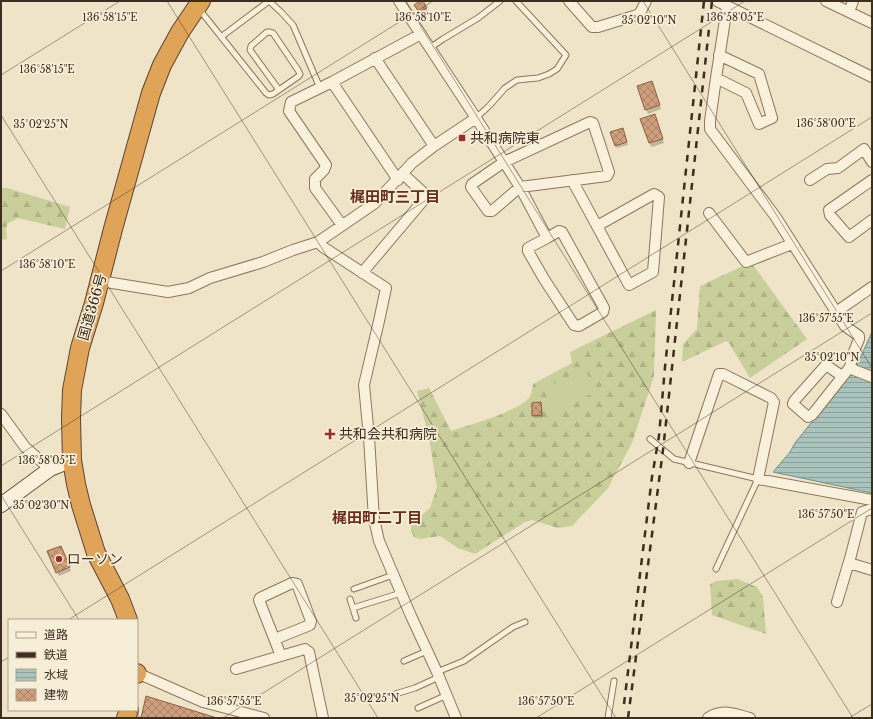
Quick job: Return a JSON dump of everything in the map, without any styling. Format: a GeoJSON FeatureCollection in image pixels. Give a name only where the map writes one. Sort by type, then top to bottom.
{"type":"FeatureCollection","features":[{"type":"Feature","properties":{"kind":"highway","name":"国道366号"},"geometry":{"type":"LineString","coordinates":[[128,619],[120,599],[96,553],[80,505],[72,460],[72,390],[80,348],[94,303],[151,93],[162,66],[180,32],[199,4]]}},
{"type":"Feature","properties":{"kind":"street"},"geometry":{"type":"LineString","coordinates":[[399,1],[520,187],[547,238]]}},
{"type":"Feature","properties":{"kind":"street"},"geometry":{"type":"LineString","coordinates":[[575,3],[592,27],[598,27],[637,16],[646,1]]}},
{"type":"Feature","properties":{"kind":"street"},"geometry":{"type":"LineString","coordinates":[[826,1],[872,23]]}},
{"type":"Feature","properties":{"kind":"street"},"geometry":{"type":"LineString","coordinates":[[849,12],[853,1]]}},
{"type":"Feature","properties":{"kind":"street"},"geometry":{"type":"LineString","coordinates":[[842,376],[826,365],[794,400],[793,404],[808,417],[812,415],[850,367],[859,336],[845,326],[775,216],[710,129],[719,55],[721,3],[872,77]]}},
{"type":"Feature","properties":{"kind":"street"},"geometry":{"type":"LineString","coordinates":[[342,225],[315,188],[315,179],[324,170],[326,165],[288,111],[291,102],[332,82],[420,34]]}},
{"type":"Feature","properties":{"kind":"street"},"geometry":{"type":"LineString","coordinates":[[716,78],[746,92],[759,124],[772,118],[759,74],[719,55]]}},
{"type":"Feature","properties":{"kind":"street"},"geometry":{"type":"LineString","coordinates":[[375,58],[434,146]]}},
{"type":"Feature","properties":{"kind":"street"},"geometry":{"type":"LineString","coordinates":[[332,82],[400,177],[427,196],[362,273]]}},
{"type":"Feature","properties":{"kind":"street"},"geometry":{"type":"LineString","coordinates":[[100,281],[168,292],[189,288],[210,278],[263,262],[318,242],[375,203],[412,163],[434,146],[476,118]]}},
{"type":"Feature","properties":{"kind":"street"},"geometry":{"type":"LineString","coordinates":[[590,122],[594,123],[609,172],[608,176],[520,187],[492,211],[488,211],[471,187],[472,184],[504,162],[590,122]]}},
{"type":"Feature","properties":{"kind":"street"},"geometry":{"type":"LineString","coordinates":[[810,180],[827,169],[838,168],[864,150],[872,162]]}},
{"type":"Feature","properties":{"kind":"street"},"geometry":{"type":"LineString","coordinates":[[572,180],[629,285],[653,272],[659,197],[654,194],[597,226]]}},
{"type":"Feature","properties":{"kind":"street"},"geometry":{"type":"LineString","coordinates":[[872,180],[829,210],[830,215],[849,237],[872,220]]}},
{"type":"Feature","properties":{"kind":"street"},"geometry":{"type":"LineString","coordinates":[[709,213],[746,262],[792,244]]}},
{"type":"Feature","properties":{"kind":"street"},"geometry":{"type":"LineString","coordinates":[[559,231],[562,232],[604,308],[603,312],[579,326],[574,325],[528,251],[528,248],[547,238],[559,231]]}},
{"type":"Feature","properties":{"kind":"street"},"geometry":{"type":"LineString","coordinates":[[318,242],[323,247],[386,288],[364,385],[370,437],[374,519],[379,541],[456,718]]}},
{"type":"Feature","properties":{"kind":"street"},"geometry":{"type":"LineString","coordinates":[[836,312],[872,287]]}},
{"type":"Feature","properties":{"kind":"street"},"geometry":{"type":"LineString","coordinates":[[850,367],[872,377]]}},
{"type":"Feature","properties":{"kind":"street"},"geometry":{"type":"LineString","coordinates":[[689,462],[719,374],[723,374],[771,398],[774,402],[758,479],[872,500]]}},
{"type":"Feature","properties":{"kind":"street"},"geometry":{"type":"LineString","coordinates":[[1,414],[25,447],[34,457],[50,469]]}},
{"type":"Feature","properties":{"kind":"street"},"geometry":{"type":"LineString","coordinates":[[1,505],[50,469],[72,460]]}},
{"type":"Feature","properties":{"kind":"street"},"geometry":{"type":"LineString","coordinates":[[837,602],[862,512],[872,509]]}},
{"type":"Feature","properties":{"kind":"street"},"geometry":{"type":"LineString","coordinates":[[849,563],[872,570]]}},
{"type":"Feature","properties":{"kind":"street"},"geometry":{"type":"LineString","coordinates":[[275,639],[310,625],[311,621],[297,584],[292,583],[260,598],[281,656]]}},
{"type":"Feature","properties":{"kind":"street"},"geometry":{"type":"LineString","coordinates":[[236,669],[305,649],[309,652],[323,718]]}},
{"type":"Feature","properties":{"kind":"street"},"geometry":{"type":"LineString","coordinates":[[138,673],[203,702],[264,718]]}},
{"type":"Feature","properties":{"kind":"street"},"geometry":{"type":"LineString","coordinates":[[708,718],[715,713],[724,712],[750,718]]}},
{"type":"Feature","properties":{"kind":"lane"},"geometry":{"type":"LineString","coordinates":[[221,37],[269,1],[293,25],[320,88]]}},
{"type":"Feature","properties":{"kind":"lane"},"geometry":{"type":"LineString","coordinates":[[430,48],[478,18],[500,1]]}},
{"type":"Feature","properties":{"kind":"lane"},"geometry":{"type":"LineString","coordinates":[[476,118],[505,88],[518,80],[538,78],[549,74],[557,69],[566,56],[516,1]]}},
{"type":"Feature","properties":{"kind":"lane"},"geometry":{"type":"LineString","coordinates":[[199,4],[221,37],[269,95],[273,94],[300,74],[273,33],[269,32],[251,46],[250,50],[278,90]]}},
{"type":"Feature","properties":{"kind":"lane"},"geometry":{"type":"LineString","coordinates":[[650,439],[674,459],[758,479],[716,569]]}},
{"type":"Feature","properties":{"kind":"lane"},"geometry":{"type":"LineString","coordinates":[[354,589],[394,575]]}},
{"type":"Feature","properties":{"kind":"lane"},"geometry":{"type":"LineString","coordinates":[[353,608],[401,593]]}},
{"type":"Feature","properties":{"kind":"lane"},"geometry":{"type":"LineString","coordinates":[[350,599],[356,618]]}},
{"type":"Feature","properties":{"kind":"lane"},"geometry":{"type":"LineString","coordinates":[[395,694],[415,688],[464,660],[513,626],[525,622]]}},
{"type":"Feature","properties":{"kind":"lane"},"geometry":{"type":"LineString","coordinates":[[404,661],[427,650]]}},
{"type":"Feature","properties":{"kind":"lane"},"geometry":{"type":"LineString","coordinates":[[608,718],[614,681]]}},
{"type":"Feature","properties":{"kind":"lane"},"geometry":{"type":"LineString","coordinates":[[418,708],[447,696]]}},
{"type":"Feature","properties":{"kind":"green space"},"geometry":{"type":"Polygon","coordinates":[[[1,188],[7,188],[70,207],[65,229],[18,218],[7,224],[7,239],[1,240],[1,188]]]}},
{"type":"Feature","properties":{"kind":"green space"},"geometry":{"type":"Polygon","coordinates":[[[751,262],[807,339],[750,378],[729,343],[726,341],[682,362],[683,344],[697,329],[700,286],[751,262]]]}},
{"type":"Feature","properties":{"kind":"green space"},"geometry":{"type":"Polygon","coordinates":[[[656,310],[654,376],[632,443],[608,488],[572,526],[558,528],[532,520],[525,522],[475,554],[458,548],[440,536],[420,539],[414,537],[411,531],[411,524],[430,508],[437,487],[429,438],[417,391],[429,388],[451,431],[481,421],[517,407],[525,401],[531,395],[533,384],[572,363],[570,352],[656,310]]]}},
{"type":"Feature","properties":{"kind":"green space"},"geometry":{"type":"Polygon","coordinates":[[[585,369],[596,392],[554,412],[543,389],[585,369]]]}},
{"type":"Feature","properties":{"kind":"green space"},"geometry":{"type":"Polygon","coordinates":[[[737,579],[757,587],[763,597],[766,634],[712,615],[710,584],[716,581],[737,579]]]}},
{"type":"Feature","properties":{"kind":"water"},"geometry":{"type":"Polygon","coordinates":[[[872,332],[872,375],[860,370],[857,365],[872,332]]]}},
{"type":"Feature","properties":{"kind":"water"},"geometry":{"type":"Polygon","coordinates":[[[850,374],[872,382],[872,493],[773,472],[790,452],[795,443],[850,374]]]}},
{"type":"Feature","properties":{"kind":"building"},"geometry":{"type":"Polygon","coordinates":[[[420,1],[423,1],[427,8],[419,12],[414,5],[420,1]]]}},
{"type":"Feature","properties":{"kind":"building"},"geometry":{"type":"Polygon","coordinates":[[[652,81],[660,105],[645,110],[637,86],[652,81]]]}},
{"type":"Feature","properties":{"kind":"building"},"geometry":{"type":"Polygon","coordinates":[[[655,114],[663,139],[649,143],[640,119],[655,114]]]}},
{"type":"Feature","properties":{"kind":"building"},"geometry":{"type":"Polygon","coordinates":[[[623,128],[627,142],[615,146],[610,132],[623,128]]]}},
{"type":"Feature","properties":{"kind":"building"},"geometry":{"type":"Polygon","coordinates":[[[541,402],[542,415],[532,416],[532,403],[541,402]]]}},
{"type":"Feature","properties":{"kind":"building","name":"ローソン"},"geometry":{"type":"Polygon","coordinates":[[[61,546],[70,567],[56,573],[47,551],[61,546]]]}},
{"type":"Feature","properties":{"kind":"building"},"geometry":{"type":"Polygon","coordinates":[[[146,696],[217,718],[141,718],[146,696]]]}},
{"type":"Feature","properties":{"kind":"railway"},"geometry":{"type":"LineString","coordinates":[[624,704],[652,477],[659,436],[704,1]]}},
{"type":"Feature","properties":{"kind":"railway"},"geometry":{"type":"LineString","coordinates":[[628,718],[663,450],[712,1]]}},
{"type":"Feature","properties":{"kind":"place","name":"共和病院東"},"geometry":{"type":"Point","coordinates":[462,138]}},
{"type":"Feature","properties":{"kind":"place","name":"共和会共和病院"},"geometry":{"type":"Point","coordinates":[330,434]}},
{"type":"Feature","properties":{"kind":"place","name":"ローソン"},"geometry":{"type":"Point","coordinates":[59,559]}},
{"type":"Feature","properties":{"kind":"district","name":"梶田町三丁目"},"geometry":{"type":"Point","coordinates":[395,197]}},
{"type":"Feature","properties":{"kind":"district","name":"梶田町二丁目"},"geometry":{"type":"Point","coordinates":[377,518]}}]}
